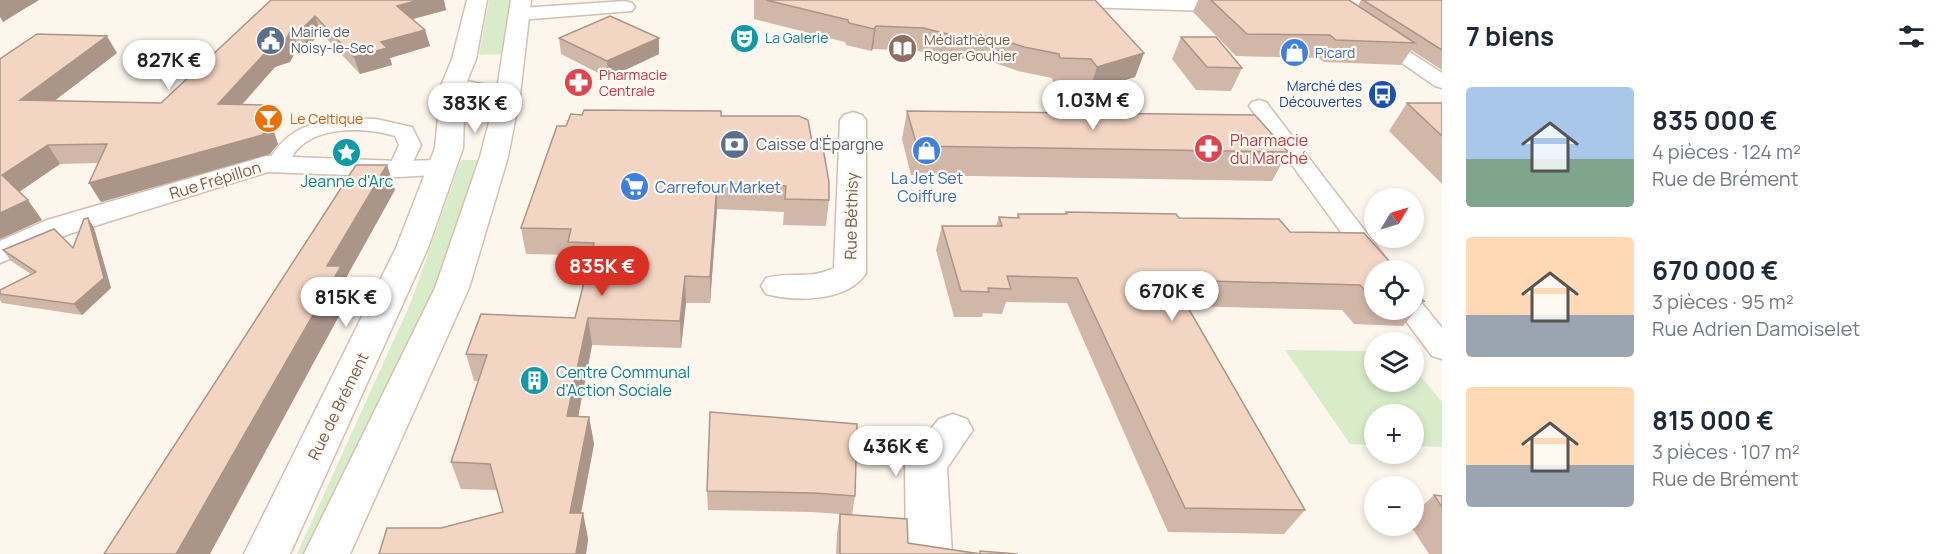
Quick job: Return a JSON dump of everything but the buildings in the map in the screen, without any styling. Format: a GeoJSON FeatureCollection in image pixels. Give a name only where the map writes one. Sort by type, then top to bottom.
{"type":"FeatureCollection","features":[{"type":"Feature","properties":{"kind":"main road","name":"Rue de Brément"},"geometry":{"type":"LineString","coordinates":[[267,554],[412,248],[449,148],[453,98],[477,0]]}},
{"type":"Feature","properties":{"kind":"main road"},"geometry":{"type":"LineString","coordinates":[[1052,0],[1265,6]]}},
{"type":"Feature","properties":{"kind":"main road"},"geometry":{"type":"LineString","coordinates":[[1299,7],[1324,4],[1359,5]]}},
{"type":"Feature","properties":{"kind":"main road"},"geometry":{"type":"LineString","coordinates":[[327,554],[452,288],[494,157],[506,106],[521,7],[625,8]]}},
{"type":"Feature","properties":{"kind":"main road"},"geometry":{"type":"LineString","coordinates":[[453,98],[506,106]]}},
{"type":"Feature","properties":{"kind":"main road","name":"Rue Béthisy"},"geometry":{"type":"LineString","coordinates":[[778,286],[825,286],[850,273],[854,120]]}},
{"type":"Feature","properties":{"kind":"main road","name":"Rue Frépillon"},"geometry":{"type":"LineString","coordinates":[[0,253],[58,227],[266,164],[399,169],[441,168]]}},
{"type":"Feature","properties":{"kind":"main road"},"geometry":{"type":"LineString","coordinates":[[930,554],[926,464],[953,430]]}},
{"type":"Feature","properties":{"kind":"street"},"geometry":{"type":"LineString","coordinates":[[1324,4],[1442,82]]}},
{"type":"Feature","properties":{"kind":"street"},"geometry":{"type":"LineString","coordinates":[[1259,106],[1374,260]]}},
{"type":"Feature","properties":{"kind":"street"},"geometry":{"type":"LineString","coordinates":[[278,164],[288,147],[304,134],[341,125],[367,123],[388,126],[404,132],[410,145],[399,169]]}},
{"type":"Feature","properties":{"kind":"street"},"geometry":{"type":"LineString","coordinates":[[1420,320],[1442,348]]}},
{"type":"Feature","properties":{"kind":"green space"},"geometry":{"type":"Polygon","coordinates":[[[489,0],[513,0],[504,54],[479,55],[489,0]]]}},
{"type":"Feature","properties":{"kind":"green space"},"geometry":{"type":"Polygon","coordinates":[[[461,160],[482,160],[438,297],[316,554],[297,554],[411,302],[461,160]]]}},
{"type":"Feature","properties":{"kind":"green space"},"geometry":{"type":"Polygon","coordinates":[[[1285,350],[1364,351],[1364,392],[1424,392],[1424,380],[1442,402],[1442,447],[1424,446],[1424,404],[1364,404],[1364,445],[1350,444],[1285,350]]]}},
{"type":"Feature","properties":{"kind":"place","name":"La Galerie"},"geometry":{"type":"Point","coordinates":[744,38]}},
{"type":"Feature","properties":{"kind":"place","name":"Mairie de Noisy-le-Sec"},"geometry":{"type":"Point","coordinates":[270,40]}},
{"type":"Feature","properties":{"kind":"place","name":"Médiathèque Roger Gouhier"},"geometry":{"type":"Point","coordinates":[903,48]}},
{"type":"Feature","properties":{"kind":"place","name":"Picard"},"geometry":{"type":"Point","coordinates":[1294,53]}},
{"type":"Feature","properties":{"kind":"place","name":"Pharmacie Centrale"},"geometry":{"type":"Point","coordinates":[578,83]}},
{"type":"Feature","properties":{"kind":"place","name":"Marché des Découvertes"},"geometry":{"type":"Point","coordinates":[1383,94]}},
{"type":"Feature","properties":{"kind":"place","name":"Le Celtique"},"geometry":{"type":"Point","coordinates":[269,119]}},
{"type":"Feature","properties":{"kind":"place","name":"Caisse d'Épargne"},"geometry":{"type":"Point","coordinates":[735,144]}},
{"type":"Feature","properties":{"kind":"place","name":"Pharmacie du Marché"},"geometry":{"type":"Point","coordinates":[1209,149]}},
{"type":"Feature","properties":{"kind":"place","name":"La Jet Set Coiffure"},"geometry":{"type":"Point","coordinates":[927,150]}},
{"type":"Feature","properties":{"kind":"place","name":"Jeanne d'Arc"},"geometry":{"type":"Point","coordinates":[347,153]}},
{"type":"Feature","properties":{"kind":"place","name":"Carrefour Market"},"geometry":{"type":"Point","coordinates":[634,187]}},
{"type":"Feature","properties":{"kind":"place","name":"Centre Communal d'Action Sociale"},"geometry":{"type":"Point","coordinates":[535,381]}}]}
